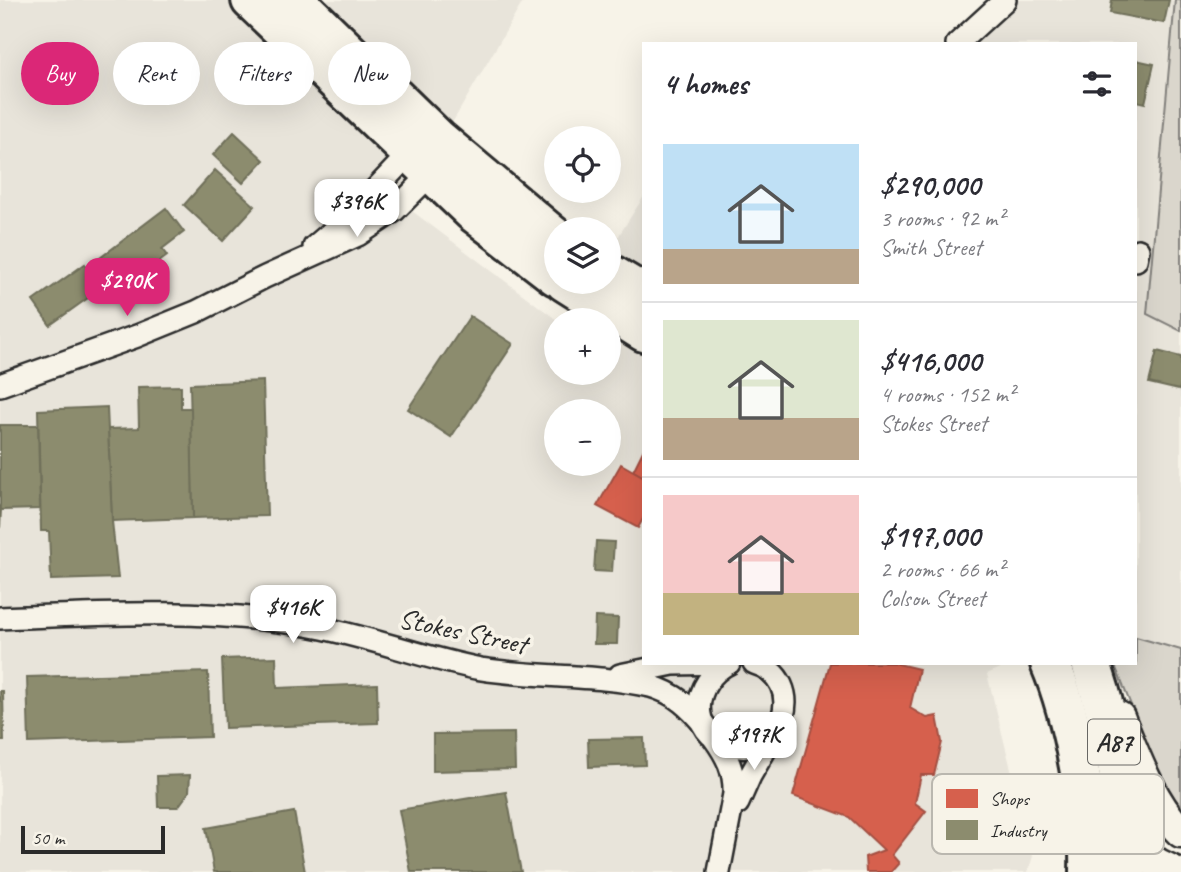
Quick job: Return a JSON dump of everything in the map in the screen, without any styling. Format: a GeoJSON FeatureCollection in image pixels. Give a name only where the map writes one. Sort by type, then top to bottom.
{"type":"FeatureCollection","features":[{"type":"Feature","properties":{"kind":"highway"},"geometry":{"type":"LineString","coordinates":[[251,0],[430,152],[544,230]]}},
{"type":"Feature","properties":{"kind":"highway"},"geometry":{"type":"LineString","coordinates":[[295,0],[430,152],[473,212],[544,267]]}},
{"type":"Feature","properties":{"kind":"highway"},"geometry":{"type":"LineString","coordinates":[[621,280],[642,293]]}},
{"type":"Feature","properties":{"kind":"highway"},"geometry":{"type":"LineString","coordinates":[[584,294],[642,331]]}},
{"type":"Feature","properties":{"kind":"highway","name":"A87"},"geometry":{"type":"LineString","coordinates":[[1051,665],[1069,725],[1079,774]]}},
{"type":"Feature","properties":{"kind":"highway","name":"A87"},"geometry":{"type":"LineString","coordinates":[[1093,665],[1107,712],[1117,774]]}},
{"type":"Feature","properties":{"kind":"highway","name":"A87"},"geometry":{"type":"LineString","coordinates":[[1089,854],[1091,872]]}},
{"type":"Feature","properties":{"kind":"main road"},"geometry":{"type":"LineString","coordinates":[[1093,665],[1145,774]]}},
{"type":"Feature","properties":{"kind":"main road"},"geometry":{"type":"LineString","coordinates":[[1164,811],[1181,833]]}},
{"type":"Feature","properties":{"kind":"main road"},"geometry":{"type":"LineString","coordinates":[[1164,826],[1181,833]]}},
{"type":"Feature","properties":{"kind":"main road"},"geometry":{"type":"LineString","coordinates":[[1091,872],[1097,854]]}},
{"type":"Feature","properties":{"kind":"main road"},"geometry":{"type":"LineString","coordinates":[[1142,854],[1175,872]]}},
{"type":"Feature","properties":{"kind":"street"},"geometry":{"type":"LineString","coordinates":[[959,42],[1001,1]]}},
{"type":"Feature","properties":{"kind":"street"},"geometry":{"type":"LineString","coordinates":[[0,385],[138,336],[196,312],[265,277],[336,246],[376,224],[408,199],[430,152]]}},
{"type":"Feature","properties":{"kind":"street"},"geometry":{"type":"LineString","coordinates":[[265,277],[333,232],[430,152]]}},
{"type":"Feature","properties":{"kind":"street","name":"Stokes Street"},"geometry":{"type":"LineString","coordinates":[[0,618],[132,612],[234,616],[334,631],[482,669],[582,678]]}},
{"type":"Feature","properties":{"kind":"street"},"geometry":{"type":"LineString","coordinates":[[582,678],[642,672],[669,665]]}},
{"type":"Feature","properties":{"kind":"street"},"geometry":{"type":"LineString","coordinates":[[726,665],[712,674],[700,694],[699,707],[708,730],[731,746],[743,747],[763,742],[778,729]]}},
{"type":"Feature","properties":{"kind":"street"},"geometry":{"type":"LineString","coordinates":[[728,825],[750,776],[778,729],[785,709],[782,688],[769,671],[758,665]]}},
{"type":"Feature","properties":{"kind":"street"},"geometry":{"type":"LineString","coordinates":[[582,678],[636,683],[663,690],[692,710],[724,751],[733,771],[734,794],[719,872]]}},
{"type":"Feature","properties":{"kind":"shaded area"},"geometry":{"type":"Polygon","coordinates":[[[0,0],[524,0],[404,205],[544,310],[544,385],[621,385],[621,308],[574,308],[582,294],[621,294],[621,232],[642,199],[642,665],[1007,665],[987,674],[1012,774],[932,774],[932,854],[1033,856],[1028,872],[0,872],[0,0]]]}},
{"type":"Feature","properties":{"kind":"shaded area"},"geometry":{"type":"Polygon","coordinates":[[[1005,0],[1175,0],[1147,313],[1181,331],[1181,650],[1137,637],[1137,42],[959,42],[1005,0]]]}},
{"type":"Feature","properties":{"kind":"shaded area"},"geometry":{"type":"Polygon","coordinates":[[[1175,0],[1181,0],[1181,331],[1147,314],[1175,0]]]}},
{"type":"Feature","properties":{"kind":"shaded area"},"geometry":{"type":"Polygon","coordinates":[[[1137,637],[1181,650],[1181,812],[1168,797],[1164,787],[1164,774],[1159,774],[1115,665],[1137,665],[1137,637]]]}},
{"type":"Feature","properties":{"kind":"building: Shops"},"geometry":{"type":"Polygon","coordinates":[[[642,453],[642,476],[633,471],[642,453]]]}},
{"type":"Feature","properties":{"kind":"building: Shops"},"geometry":{"type":"Polygon","coordinates":[[[621,464],[642,476],[642,521],[638,528],[597,506],[614,476],[621,476],[621,464]]]}},
{"type":"Feature","properties":{"kind":"building: Shops"},"geometry":{"type":"Polygon","coordinates":[[[829,665],[902,665],[919,669],[910,708],[927,718],[937,716],[942,742],[934,774],[921,775],[915,803],[926,811],[892,855],[899,863],[891,872],[866,872],[865,857],[884,850],[849,817],[793,796],[829,665]]]}},
{"type":"Feature","properties":{"kind":"building: Industry"},"geometry":{"type":"Polygon","coordinates":[[[1112,0],[1169,0],[1164,23],[1110,13],[1112,0]]]}},
{"type":"Feature","properties":{"kind":"building: Industry"},"geometry":{"type":"Polygon","coordinates":[[[1137,60],[1154,64],[1145,103],[1137,101],[1137,60]]]}},
{"type":"Feature","properties":{"kind":"building: Industry"},"geometry":{"type":"Polygon","coordinates":[[[234,132],[264,160],[243,183],[213,155],[234,132]]]}},
{"type":"Feature","properties":{"kind":"building: Industry"},"geometry":{"type":"Polygon","coordinates":[[[215,170],[255,206],[223,241],[184,205],[215,170]]]}},
{"type":"Feature","properties":{"kind":"building: Industry"},"geometry":{"type":"Polygon","coordinates":[[[166,208],[184,232],[162,249],[167,256],[143,274],[139,268],[115,286],[96,261],[166,208]]]}},
{"type":"Feature","properties":{"kind":"building: Industry"},"geometry":{"type":"Polygon","coordinates":[[[85,264],[102,288],[50,325],[33,301],[85,264]]]}},
{"type":"Feature","properties":{"kind":"building: Industry"},"geometry":{"type":"Polygon","coordinates":[[[470,316],[513,344],[451,437],[408,409],[470,316]]]}},
{"type":"Feature","properties":{"kind":"building: Industry"},"geometry":{"type":"Polygon","coordinates":[[[1157,351],[1181,357],[1179,390],[1149,383],[1157,351]]]}},
{"type":"Feature","properties":{"kind":"building: Industry"},"geometry":{"type":"Polygon","coordinates":[[[263,381],[267,516],[193,518],[190,384],[263,381]]]}},
{"type":"Feature","properties":{"kind":"building: Industry"},"geometry":{"type":"Polygon","coordinates":[[[181,386],[181,408],[191,408],[193,518],[112,521],[108,429],[139,428],[138,387],[181,386]]]}},
{"type":"Feature","properties":{"kind":"building: Industry"},"geometry":{"type":"Polygon","coordinates":[[[107,407],[112,521],[118,578],[51,580],[49,531],[41,531],[38,410],[107,407]]]}},
{"type":"Feature","properties":{"kind":"building: Industry"},"geometry":{"type":"Polygon","coordinates":[[[0,425],[38,425],[40,509],[1,510],[0,528],[0,425]]]}},
{"type":"Feature","properties":{"kind":"building: Industry"},"geometry":{"type":"Polygon","coordinates":[[[596,541],[614,542],[612,572],[594,571],[596,541]]]}},
{"type":"Feature","properties":{"kind":"building: Industry"},"geometry":{"type":"Polygon","coordinates":[[[595,617],[618,618],[617,644],[594,644],[595,617]]]}},
{"type":"Feature","properties":{"kind":"building: Industry"},"geometry":{"type":"Polygon","coordinates":[[[276,657],[277,688],[377,684],[378,723],[225,728],[222,659],[276,657]]]}},
{"type":"Feature","properties":{"kind":"building: Industry"},"geometry":{"type":"Polygon","coordinates":[[[208,672],[210,737],[29,743],[27,677],[208,672]]]}},
{"type":"Feature","properties":{"kind":"building: Industry"},"geometry":{"type":"Polygon","coordinates":[[[0,691],[3,691],[4,741],[0,741],[0,691]]]}},
{"type":"Feature","properties":{"kind":"building: Industry"},"geometry":{"type":"Polygon","coordinates":[[[514,733],[515,769],[433,771],[433,734],[514,733]]]}},
{"type":"Feature","properties":{"kind":"building: Industry"},"geometry":{"type":"Polygon","coordinates":[[[644,738],[645,765],[589,767],[588,739],[644,738]]]}},
{"type":"Feature","properties":{"kind":"building: Industry"},"geometry":{"type":"Polygon","coordinates":[[[190,775],[189,792],[178,807],[158,807],[157,776],[190,775]]]}},
{"type":"Feature","properties":{"kind":"building: Industry"},"geometry":{"type":"Polygon","coordinates":[[[506,792],[521,872],[411,872],[399,810],[506,792]]]}},
{"type":"Feature","properties":{"kind":"building: Industry"},"geometry":{"type":"Polygon","coordinates":[[[294,812],[305,872],[214,872],[206,828],[294,812]]]}}]}
